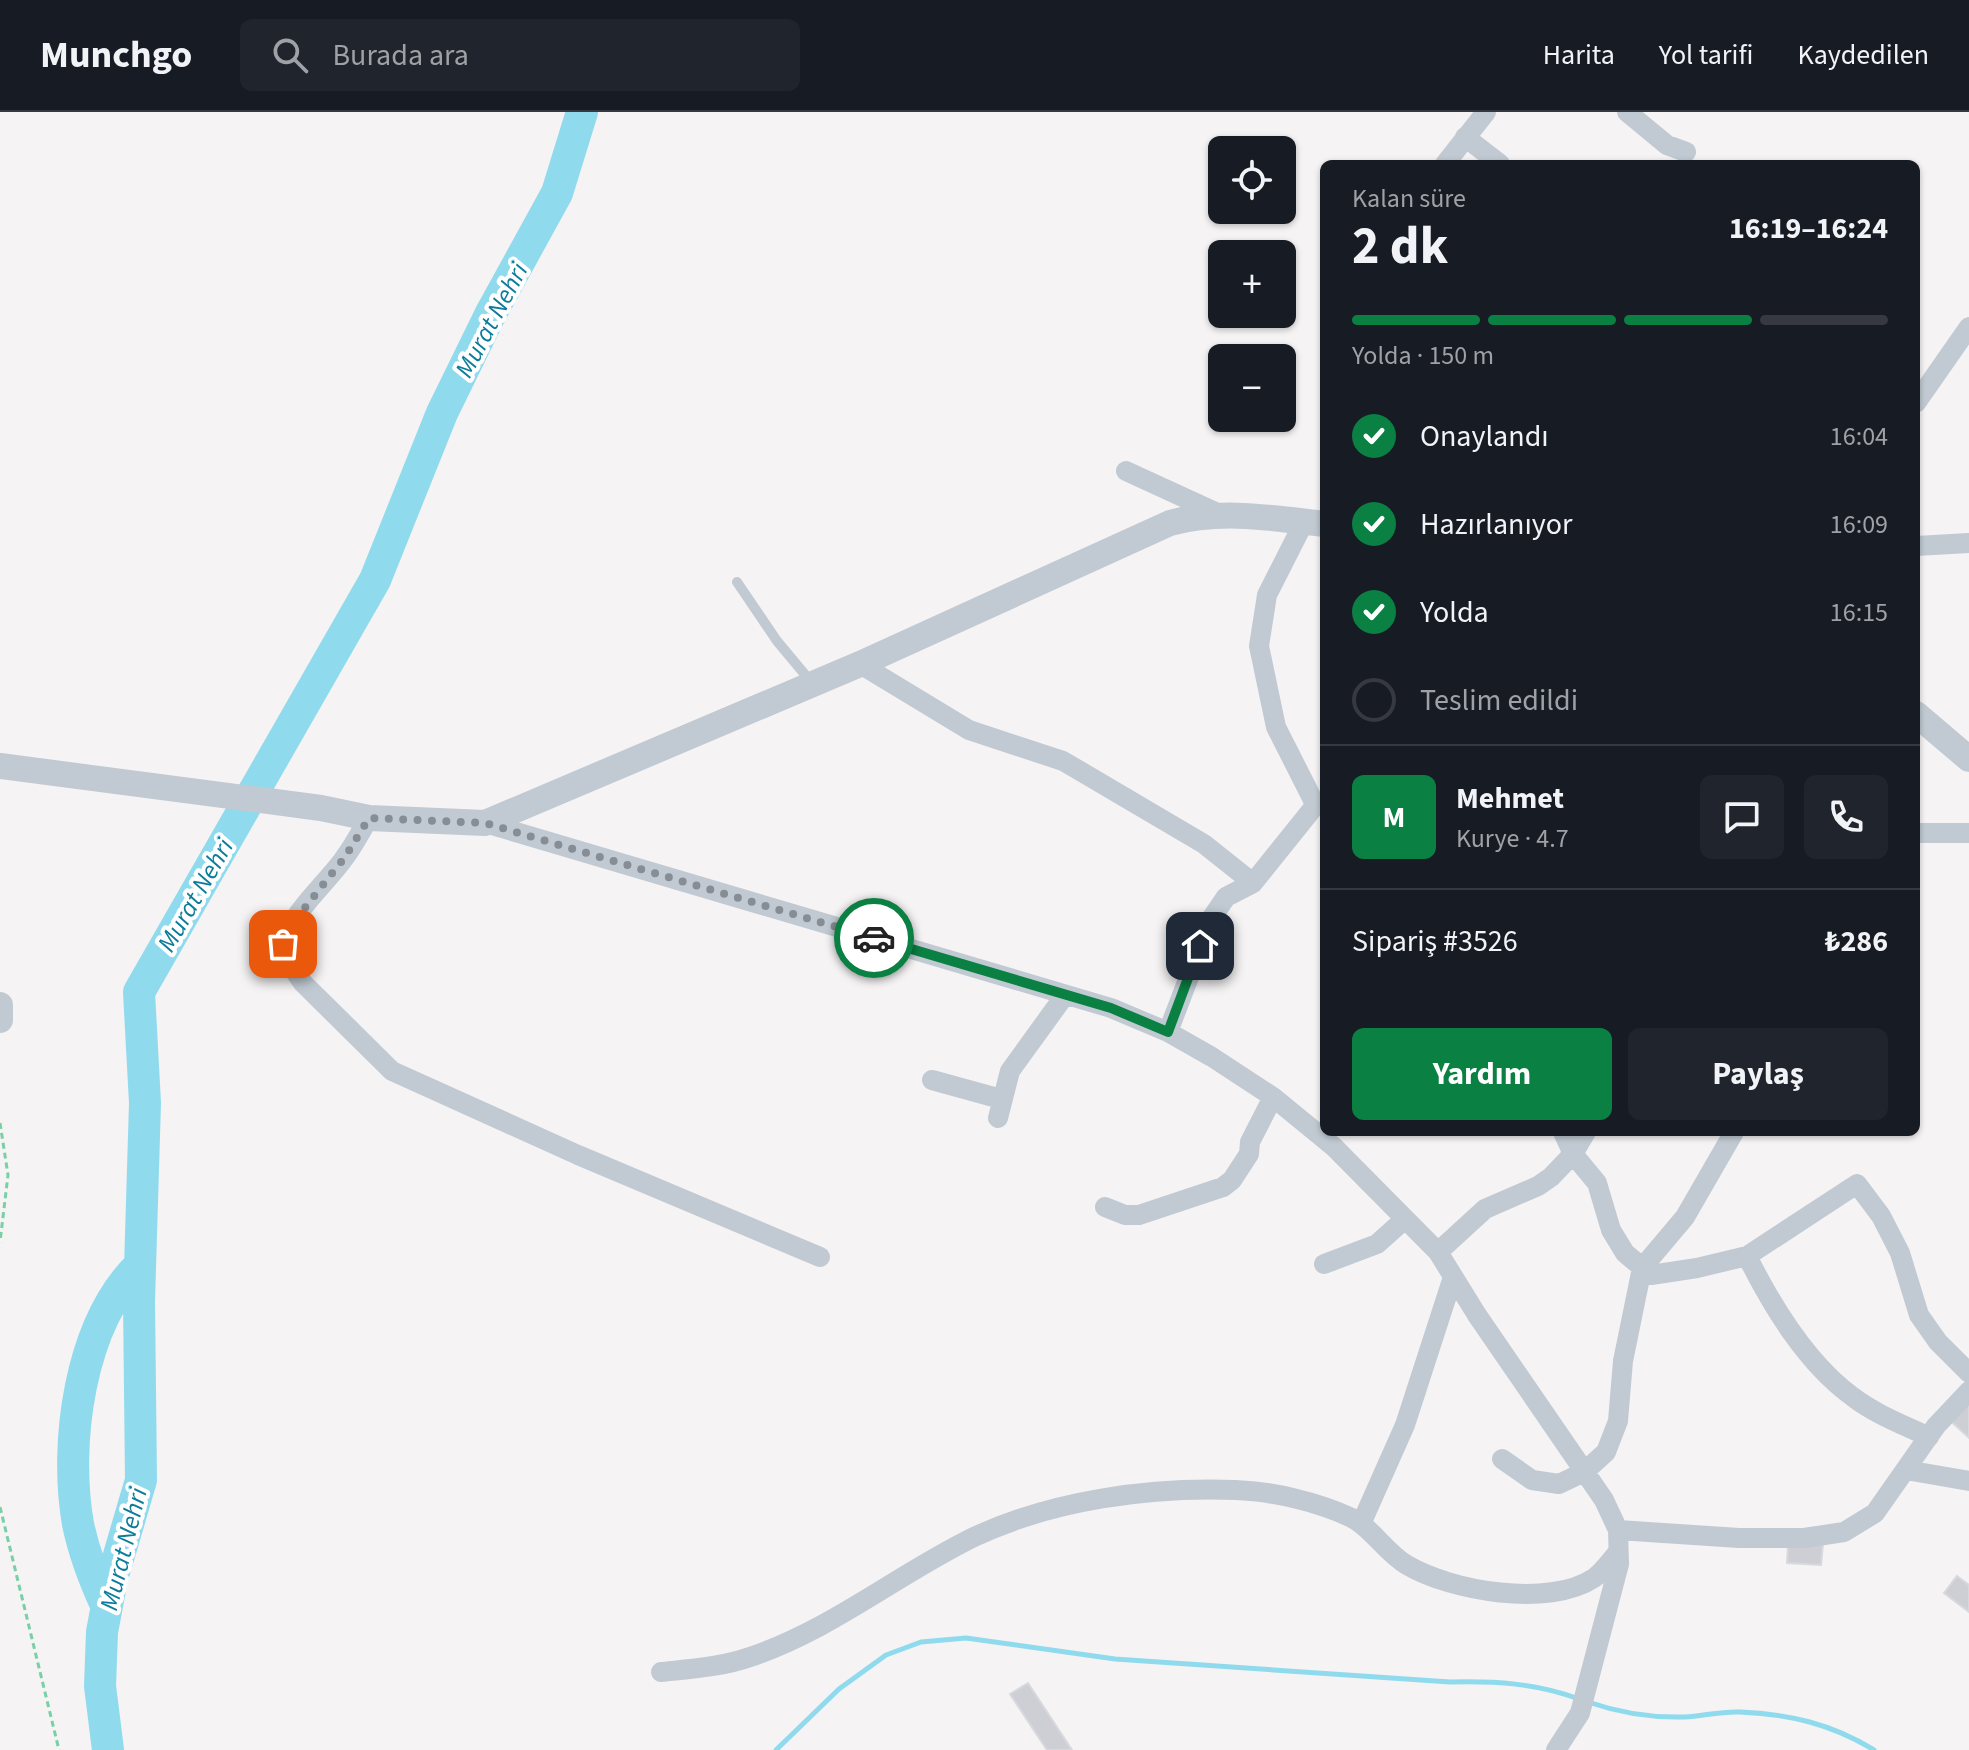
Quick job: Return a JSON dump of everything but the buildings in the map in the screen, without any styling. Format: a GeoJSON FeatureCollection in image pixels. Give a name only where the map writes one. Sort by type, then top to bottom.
{"type":"FeatureCollection","features":[{"type":"Feature","properties":{"kind":"street"},"geometry":{"type":"LineString","coordinates":[[1448,160],[1486,112]]}},
{"type":"Feature","properties":{"kind":"street"},"geometry":{"type":"LineString","coordinates":[[1627,112],[1667,145],[1686,152]]}},
{"type":"Feature","properties":{"kind":"street"},"geometry":{"type":"LineString","coordinates":[[1465,137],[1495,160]]}},
{"type":"Feature","properties":{"kind":"street"},"geometry":{"type":"LineString","coordinates":[[1920,397],[1969,327]]}},
{"type":"Feature","properties":{"kind":"street"},"geometry":{"type":"LineString","coordinates":[[1126,471],[1222,515]]}},
{"type":"Feature","properties":{"kind":"street"},"geometry":{"type":"LineString","coordinates":[[485,823],[860,664],[1170,523],[1196,516],[1222,515],[1314,523],[1267,595],[1259,646],[1276,727],[1319,810],[1253,883],[1226,897],[1211,919],[1168,1032]]}},
{"type":"Feature","properties":{"kind":"street"},"geometry":{"type":"LineString","coordinates":[[1920,546],[1969,543]]}},
{"type":"Feature","properties":{"kind":"street"},"geometry":{"type":"LineString","coordinates":[[860,664],[976,733],[1063,761],[1204,844],[1253,883]]}},
{"type":"Feature","properties":{"kind":"street"},"geometry":{"type":"LineString","coordinates":[[1920,717],[1969,759]]}},
{"type":"Feature","properties":{"kind":"street"},"geometry":{"type":"LineString","coordinates":[[0,766],[321,808],[369,818],[485,823],[1111,1008],[1168,1032],[1273,1097],[1320,1136]]}},
{"type":"Feature","properties":{"kind":"street"},"geometry":{"type":"LineString","coordinates":[[369,818],[345,857],[285,936],[282,953],[303,983],[392,1071],[578,1155],[820,1257]]}},
{"type":"Feature","properties":{"kind":"street"},"geometry":{"type":"LineString","coordinates":[[1920,833],[1969,833]]}},
{"type":"Feature","properties":{"kind":"street"},"geometry":{"type":"LineString","coordinates":[[932,1080],[999,1108],[1010,1071],[1065,995]]}},
{"type":"Feature","properties":{"kind":"street"},"geometry":{"type":"LineString","coordinates":[[0,1005],[0,1020]]}},
{"type":"Feature","properties":{"kind":"street"},"geometry":{"type":"LineString","coordinates":[[1105,1207],[1125,1215],[1139,1215],[1223,1187],[1243,1166],[1250,1142],[1273,1097]]}},
{"type":"Feature","properties":{"kind":"street"},"geometry":{"type":"LineString","coordinates":[[1321,1136],[1438,1252],[1604,1500],[1618,1530],[1619,1564],[1590,1682],[1576,1719],[1556,1750]]}},
{"type":"Feature","properties":{"kind":"street"},"geometry":{"type":"LineString","coordinates":[[1565,1136],[1573,1154],[1597,1183],[1611,1230],[1625,1253],[1651,1275],[1747,1256],[1857,1184],[1881,1216],[1900,1253],[1919,1315],[1938,1342],[1969,1373]]}},
{"type":"Feature","properties":{"kind":"street"},"geometry":{"type":"LineString","coordinates":[[1438,1252],[1485,1209],[1538,1186],[1573,1154],[1584,1136]]}},
{"type":"Feature","properties":{"kind":"street"},"geometry":{"type":"LineString","coordinates":[[1502,1459],[1532,1480],[1559,1484],[1584,1472],[1606,1452],[1618,1421],[1623,1361],[1642,1268],[1685,1217],[1732,1136]]}},
{"type":"Feature","properties":{"kind":"street"},"geometry":{"type":"LineString","coordinates":[[1324,1264],[1377,1244],[1405,1219]]}},
{"type":"Feature","properties":{"kind":"street"},"geometry":{"type":"LineString","coordinates":[[1747,1256],[1761,1285],[1807,1352],[1840,1387],[1856,1399],[1929,1437]]}},
{"type":"Feature","properties":{"kind":"street"},"geometry":{"type":"LineString","coordinates":[[1361,1524],[1420,1385],[1453,1277]]}},
{"type":"Feature","properties":{"kind":"street"},"geometry":{"type":"LineString","coordinates":[[1618,1530],[1739,1538],[1828,1537],[1859,1526],[1875,1513],[1929,1437],[1969,1391]]}},
{"type":"Feature","properties":{"kind":"street"},"geometry":{"type":"LineString","coordinates":[[1906,1470],[1969,1481]]}},
{"type":"Feature","properties":{"kind":"street"},"geometry":{"type":"LineString","coordinates":[[661,1672],[749,1658],[826,1624],[975,1537],[1074,1505],[1176,1490],[1238,1490],[1293,1499],[1361,1524],[1386,1551],[1427,1575],[1462,1587],[1519,1593],[1553,1592],[1578,1587],[1596,1577],[1618,1552]]}},
{"type":"Feature","properties":{"kind":"street"},"geometry":{"type":"LineString","coordinates":[[1575,1750],[1576,1719]]}},
{"type":"Feature","properties":{"kind":"lane"},"geometry":{"type":"LineString","coordinates":[[737,582],[777,641],[812,684]]}},
{"type":"Feature","properties":{"kind":"path"},"geometry":{"type":"LineString","coordinates":[[0,1123],[8,1175],[0,1242]]}},
{"type":"Feature","properties":{"kind":"path"},"geometry":{"type":"LineString","coordinates":[[0,1507],[59,1750]]}},
{"type":"Feature","properties":{"kind":"waterway","name":"Murat Nehri"},"geometry":{"type":"LineString","coordinates":[[108,1750],[100,1686],[102,1632],[112,1579],[141,1480],[139,1301],[145,1103],[139,992],[375,580],[442,413],[490,315],[557,193],[582,112]]}},
{"type":"Feature","properties":{"kind":"waterway"},"geometry":{"type":"LineString","coordinates":[[106,1605],[78,1524],[74,1492],[75,1422],[90,1352],[103,1319],[119,1290],[140,1265]]}},
{"type":"Feature","properties":{"kind":"waterway"},"geometry":{"type":"LineString","coordinates":[[776,1750],[839,1689],[886,1655],[921,1642],[966,1638],[1115,1659],[1515,1684],[1547,1689],[1579,1699]]}},
{"type":"Feature","properties":{"kind":"waterway"},"geometry":{"type":"LineString","coordinates":[[1588,1702],[1624,1712],[1660,1717],[1733,1712],[1776,1715],[1826,1727],[1874,1750]]}},
{"type":"Feature","properties":{"kind":"way so far"},"geometry":{"type":"LineString","coordinates":[[283,944],[296,919],[345,857],[369,818],[485,823],[874,938]]}},
{"type":"Feature","properties":{"kind":"route"},"geometry":{"type":"LineString","coordinates":[[874,938],[1111,1008],[1168,1032],[1200,946]]}}]}
